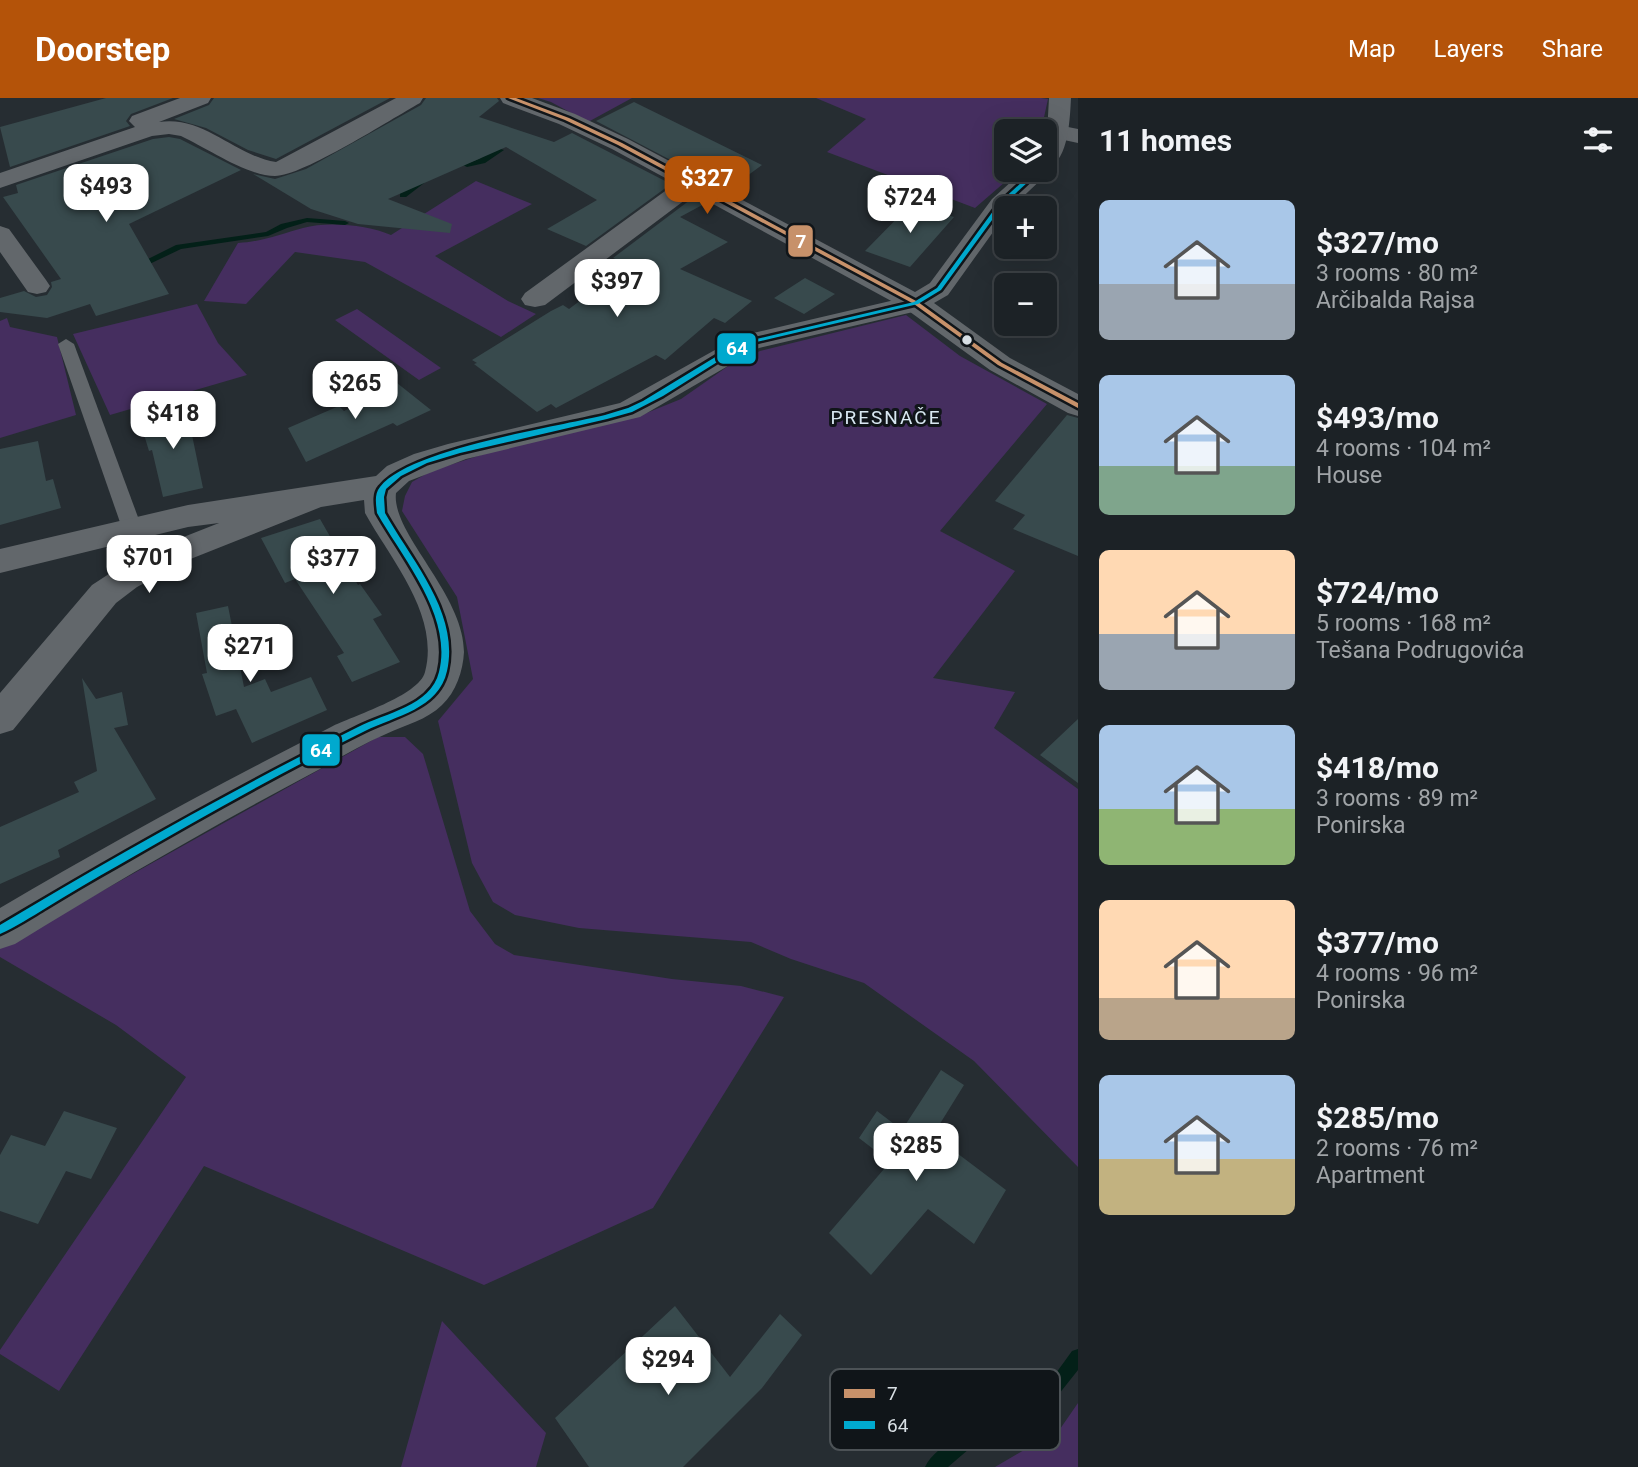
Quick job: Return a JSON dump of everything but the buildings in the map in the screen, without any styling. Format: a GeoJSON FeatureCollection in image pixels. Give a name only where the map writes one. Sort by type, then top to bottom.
{"type":"FeatureCollection","features":[{"type":"Feature","properties":{"kind":"street"},"geometry":{"type":"LineString","coordinates":[[116,131],[200,98]]}},
{"type":"Feature","properties":{"kind":"street"},"geometry":{"type":"LineString","coordinates":[[0,181],[157,128],[187,130],[263,167],[287,168],[412,98]]}},
{"type":"Feature","properties":{"kind":"street"},"geometry":{"type":"LineString","coordinates":[[511,98],[567,119],[916,303],[1000,364],[1078,406]]}},
{"type":"Feature","properties":{"kind":"street"},"geometry":{"type":"LineString","coordinates":[[1060,98],[1068,134]]}},
{"type":"Feature","properties":{"kind":"street"},"geometry":{"type":"LineString","coordinates":[[0,561],[132,528],[384,486],[412,467],[447,454],[628,410],[727,352],[750,342],[916,303],[939,289],[1001,204],[1025,182]]}},
{"type":"Feature","properties":{"kind":"street"},"geometry":{"type":"LineString","coordinates":[[535,299],[692,183]]}},
{"type":"Feature","properties":{"kind":"street"},"geometry":{"type":"LineString","coordinates":[[0,234],[37,286]]}},
{"type":"Feature","properties":{"kind":"street"},"geometry":{"type":"LineString","coordinates":[[0,930],[157,838],[373,723],[412,709],[430,695],[443,675],[446,636],[433,603],[381,513],[379,498],[384,486]]}},
{"type":"Feature","properties":{"kind":"street"},"geometry":{"type":"LineString","coordinates":[[0,719],[104,594],[120,579],[200,544],[285,512],[314,497]]}},
{"type":"Feature","properties":{"kind":"lane"},"geometry":{"type":"LineString","coordinates":[[66,344],[132,528]]}},
{"type":"Feature","properties":{"kind":"shaded area"},"geometry":{"type":"Polygon","coordinates":[[[538,98],[632,98],[588,122],[538,98]]]}},
{"type":"Feature","properties":{"kind":"shaded area"},"geometry":{"type":"Polygon","coordinates":[[[816,98],[1048,99],[1044,119],[994,119],[994,182],[1005,182],[975,208],[827,152],[866,119],[816,98]]]}},
{"type":"Feature","properties":{"kind":"shaded area"},"geometry":{"type":"Polygon","coordinates":[[[476,181],[532,204],[435,256],[508,301],[536,314],[501,337],[365,262],[295,252],[246,304],[204,301],[238,243],[324,225],[360,227],[391,235],[476,181]]]}},
{"type":"Feature","properties":{"kind":"shaded area"},"geometry":{"type":"Polygon","coordinates":[[[197,304],[218,343],[247,375],[110,415],[73,334],[197,304]]]}},
{"type":"Feature","properties":{"kind":"shaded area"},"geometry":{"type":"Polygon","coordinates":[[[357,309],[441,368],[419,380],[335,320],[357,309]]]}},
{"type":"Feature","properties":{"kind":"shaded area"},"geometry":{"type":"Polygon","coordinates":[[[906,315],[960,356],[1047,404],[940,531],[1015,571],[933,678],[1015,692],[994,728],[1078,789],[1078,1167],[974,1061],[864,983],[791,959],[751,942],[579,928],[515,915],[493,902],[472,863],[438,721],[473,679],[457,597],[402,511],[412,482],[431,471],[503,448],[644,414],[681,399],[734,362],[760,351],[906,315]]]}},
{"type":"Feature","properties":{"kind":"shaded area"},"geometry":{"type":"Polygon","coordinates":[[[7,318],[10,327],[57,337],[76,415],[0,438],[0,321],[7,318]]]}},
{"type":"Feature","properties":{"kind":"shaded area"},"geometry":{"type":"Polygon","coordinates":[[[378,737],[405,737],[423,754],[470,911],[495,944],[514,955],[672,979],[741,986],[784,997],[653,1208],[484,1285],[204,1166],[59,1391],[0,1354],[0,1350],[186,1077],[116,1025],[0,957],[0,948],[378,737]]]}},
{"type":"Feature","properties":{"kind":"shaded area"},"geometry":{"type":"Polygon","coordinates":[[[442,1321],[546,1433],[536,1467],[401,1467],[442,1321]]]}},
{"type":"Feature","properties":{"kind":"shaded area"},"geometry":{"type":"Polygon","coordinates":[[[1078,1403],[1078,1467],[995,1467],[1024,1450],[1060,1450],[1060,1429],[1078,1403]]]}},
{"type":"Feature","properties":{"kind":"waterway"},"geometry":{"type":"LineString","coordinates":[[467,165],[482,161],[500,150]]}},
{"type":"Feature","properties":{"kind":"waterway"},"geometry":{"type":"LineString","coordinates":[[403,195],[424,180]]}},
{"type":"Feature","properties":{"kind":"waterway"},"geometry":{"type":"LineString","coordinates":[[136,267],[179,247],[268,234],[284,226],[307,220],[345,223]]}},
{"type":"Feature","properties":{"kind":"waterway"},"geometry":{"type":"LineString","coordinates":[[1060,1379],[1078,1357]]}},
{"type":"Feature","properties":{"kind":"waterway"},"geometry":{"type":"LineString","coordinates":[[934,1467],[955,1450]]}},
{"type":"Feature","properties":{"kind":"transit line","name":"7"},"geometry":{"type":"LineString","coordinates":[[511,98],[567,119],[620,144],[916,303],[1000,364],[1078,406]]}},
{"type":"Feature","properties":{"kind":"transit line","name":"64"},"geometry":{"type":"LineString","coordinates":[[0,930],[225,801],[363,728],[410,708],[431,694],[443,673],[446,651],[443,630],[427,589],[381,513],[381,491],[398,474],[459,451],[630,410],[750,342],[916,303],[939,289],[1001,204],[1025,182]]}},
{"type":"Feature","properties":{"kind":"district","name":"PRESNAČE"},"geometry":{"type":"Point","coordinates":[886,417]}}]}
